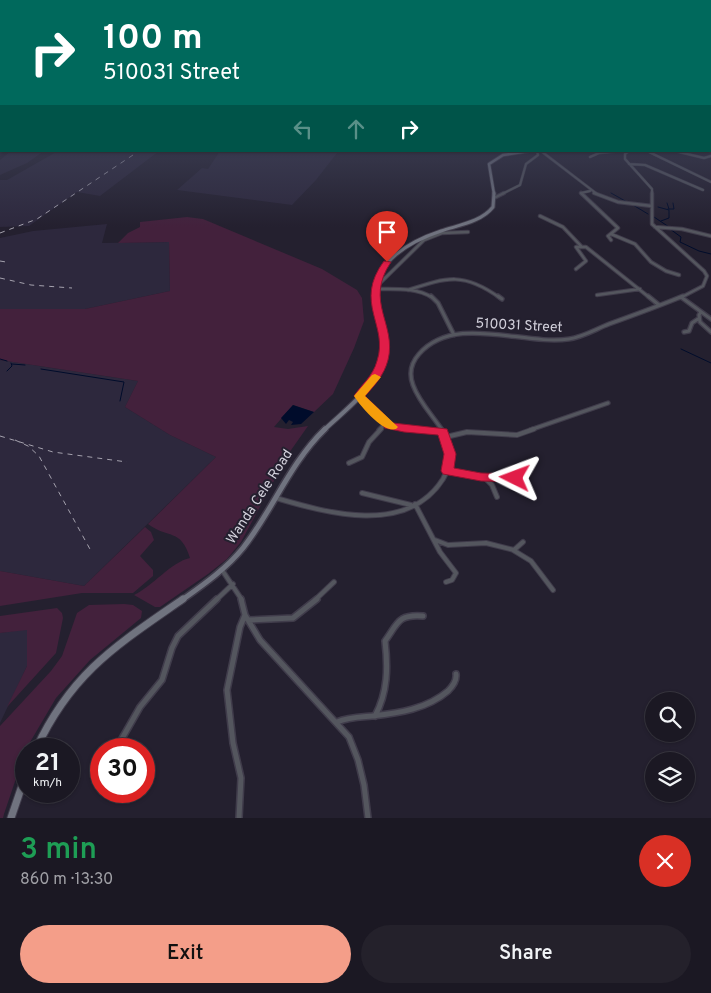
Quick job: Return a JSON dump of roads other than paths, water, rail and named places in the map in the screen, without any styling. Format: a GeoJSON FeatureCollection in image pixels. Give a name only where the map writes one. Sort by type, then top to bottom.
{"type":"FeatureCollection","features":[{"type":"Feature","properties":{"kind":"street"},"geometry":{"type":"LineString","coordinates":[[522,152],[503,155],[490,162],[488,168],[494,198],[520,184],[526,164],[538,155],[538,152]]}},
{"type":"Feature","properties":{"kind":"street"},"geometry":{"type":"LineString","coordinates":[[544,152],[557,160],[591,191],[618,202],[652,206]]}},
{"type":"Feature","properties":{"kind":"street"},"geometry":{"type":"LineString","coordinates":[[590,157],[599,153],[610,152]]}},
{"type":"Feature","properties":{"kind":"street"},"geometry":{"type":"LineString","coordinates":[[628,152],[624,157],[628,164],[652,189],[652,224],[654,226],[682,229],[711,236]]}},
{"type":"Feature","properties":{"kind":"street"},"geometry":{"type":"LineString","coordinates":[[649,152],[711,182]]}},
{"type":"Feature","properties":{"kind":"street"},"geometry":{"type":"LineString","coordinates":[[679,152],[704,158],[711,156]]}},
{"type":"Feature","properties":{"kind":"street"},"geometry":{"type":"LineString","coordinates":[[628,164],[647,165],[703,190]]}},
{"type":"Feature","properties":{"kind":"street"},"geometry":{"type":"LineString","coordinates":[[591,191],[581,193],[618,228],[608,237],[610,240]]}},
{"type":"Feature","properties":{"kind":"street","name":"Wanda Cele Road"},"geometry":{"type":"LineString","coordinates":[[42,738],[58,707],[89,668],[112,649],[222,570],[252,536],[274,497],[302,454],[378,374],[383,359],[384,345],[376,309],[376,289],[383,267],[402,249],[429,235],[486,214],[493,207],[494,198]]}},
{"type":"Feature","properties":{"kind":"street"},"geometry":{"type":"LineString","coordinates":[[540,216],[552,219],[575,238],[580,246],[589,249],[641,288],[659,305]]}},
{"type":"Feature","properties":{"kind":"street","name":"510031 Street"},"geometry":{"type":"LineString","coordinates":[[446,436],[414,386],[411,369],[416,356],[424,348],[454,335],[485,332],[538,340],[569,339],[681,297],[704,286],[709,279],[704,270],[654,226]]}},
{"type":"Feature","properties":{"kind":"street"},"geometry":{"type":"LineString","coordinates":[[454,335],[446,324],[439,304],[434,298],[423,292],[376,289],[379,283],[419,243],[440,233],[468,232]]}},
{"type":"Feature","properties":{"kind":"street"},"geometry":{"type":"LineString","coordinates":[[611,234],[635,244],[641,253],[652,262],[666,271],[679,275]]}},
{"type":"Feature","properties":{"kind":"street"},"geometry":{"type":"LineString","coordinates":[[578,268],[586,261],[576,248],[580,246]]}},
{"type":"Feature","properties":{"kind":"street"},"geometry":{"type":"LineString","coordinates":[[407,290],[448,278],[481,284],[502,299]]}},
{"type":"Feature","properties":{"kind":"street"},"geometry":{"type":"LineString","coordinates":[[597,295],[641,288]]}},
{"type":"Feature","properties":{"kind":"street"},"geometry":{"type":"LineString","coordinates":[[681,297],[711,319]]}},
{"type":"Feature","properties":{"kind":"street"},"geometry":{"type":"LineString","coordinates":[[684,332],[689,331],[692,323],[698,319],[701,312]]}},
{"type":"Feature","properties":{"kind":"street"},"geometry":{"type":"LineString","coordinates":[[698,319],[711,332]]}},
{"type":"Feature","properties":{"kind":"street"},"geometry":{"type":"LineString","coordinates":[[359,396],[386,423],[404,429],[443,432]]}},
{"type":"Feature","properties":{"kind":"street"},"geometry":{"type":"LineString","coordinates":[[274,497],[326,513],[353,516],[388,513],[413,505],[432,492],[447,471],[450,454],[446,436],[467,432],[507,436],[521,434],[608,403]]}},
{"type":"Feature","properties":{"kind":"street"},"geometry":{"type":"LineString","coordinates":[[349,462],[360,459],[369,442],[386,423]]}},
{"type":"Feature","properties":{"kind":"street"},"geometry":{"type":"LineString","coordinates":[[447,471],[485,477],[515,478]]}},
{"type":"Feature","properties":{"kind":"street"},"geometry":{"type":"LineString","coordinates":[[485,477],[492,484],[496,497]]}},
{"type":"Feature","properties":{"kind":"street"},"geometry":{"type":"LineString","coordinates":[[362,493],[413,505],[435,539],[440,552],[456,573],[452,580],[446,582]]}},
{"type":"Feature","properties":{"kind":"street"},"geometry":{"type":"LineString","coordinates":[[435,539],[448,545],[486,543],[513,549],[531,561],[553,590]]}},
{"type":"Feature","properties":{"kind":"street"},"geometry":{"type":"LineString","coordinates":[[513,549],[516,549],[523,542]]}},
{"type":"Feature","properties":{"kind":"street"},"geometry":{"type":"LineString","coordinates":[[222,570],[242,598],[247,618],[260,640],[349,737],[356,750],[364,785],[368,818]]}},
{"type":"Feature","properties":{"kind":"street"},"geometry":{"type":"LineString","coordinates":[[247,618],[293,618],[315,601],[334,582]]}},
{"type":"Feature","properties":{"kind":"street"},"geometry":{"type":"LineString","coordinates":[[122,738],[140,707],[162,680],[172,648],[178,636],[233,584]]}},
{"type":"Feature","properties":{"kind":"street"},"geometry":{"type":"LineString","coordinates":[[375,716],[382,703],[388,668],[385,641],[403,618],[411,615],[423,616]]}},
{"type":"Feature","properties":{"kind":"street"},"geometry":{"type":"LineString","coordinates":[[239,818],[240,778],[233,743],[227,690],[231,665],[247,618]]}},
{"type":"Feature","properties":{"kind":"street"},"geometry":{"type":"LineString","coordinates":[[336,722],[403,711],[433,702],[450,689],[456,680],[456,674]]}},
{"type":"Feature","properties":{"kind":"street"},"geometry":{"type":"LineString","coordinates":[[11,818],[16,803]]}},
{"type":"Feature","properties":{"kind":"water"},"geometry":{"type":"Polygon","coordinates":[[[293,405],[314,412],[301,424],[291,425],[293,422],[289,420],[286,424],[281,418],[293,405]]]}},
{"type":"Feature","properties":{"kind":"waterway"},"geometry":{"type":"LineString","coordinates":[[611,193],[627,202]]}},
{"type":"Feature","properties":{"kind":"waterway"},"geometry":{"type":"LineString","coordinates":[[667,203],[669,209]]}},
{"type":"Feature","properties":{"kind":"waterway"},"geometry":{"type":"LineString","coordinates":[[669,209],[674,209],[673,203]]}},
{"type":"Feature","properties":{"kind":"waterway"},"geometry":{"type":"LineString","coordinates":[[633,205],[648,214]]}},
{"type":"Feature","properties":{"kind":"waterway"},"geometry":{"type":"LineString","coordinates":[[658,207],[669,210],[669,218],[661,221]]}},
{"type":"Feature","properties":{"kind":"waterway"},"geometry":{"type":"LineString","coordinates":[[654,217],[669,227]]}},
{"type":"Feature","properties":{"kind":"waterway"},"geometry":{"type":"LineString","coordinates":[[670,229],[681,237],[680,242],[699,251],[711,254]]}},
{"type":"Feature","properties":{"kind":"waterway"},"geometry":{"type":"LineString","coordinates":[[681,349],[711,363]]}},
{"type":"Feature","properties":{"kind":"waterway"},"geometry":{"type":"LineString","coordinates":[[0,359],[7,361]]}},
{"type":"Feature","properties":{"kind":"waterway"},"geometry":{"type":"LineString","coordinates":[[7,371],[12,366],[11,363]]}},
{"type":"Feature","properties":{"kind":"waterway"},"geometry":{"type":"LineString","coordinates":[[12,364],[25,365]]}},
{"type":"Feature","properties":{"kind":"waterway"},"geometry":{"type":"LineString","coordinates":[[41,369],[124,382],[120,401]]}},
{"type":"Feature","properties":{"kind":"railway"},"geometry":{"type":"LineString","coordinates":[[0,233],[37,219],[138,152]]}},
{"type":"Feature","properties":{"kind":"railway"},"geometry":{"type":"LineString","coordinates":[[0,261],[6,262]]}},
{"type":"Feature","properties":{"kind":"railway"},"geometry":{"type":"LineString","coordinates":[[0,278],[31,285],[72,288]]}},
{"type":"Feature","properties":{"kind":"railway"},"geometry":{"type":"LineString","coordinates":[[0,436],[18,442]]}},
{"type":"Feature","properties":{"kind":"railway"},"geometry":{"type":"LineString","coordinates":[[18,442],[53,452],[127,462]]}},
{"type":"Feature","properties":{"kind":"railway"},"geometry":{"type":"LineString","coordinates":[[18,442],[28,446],[39,456],[91,551]]}}]}
